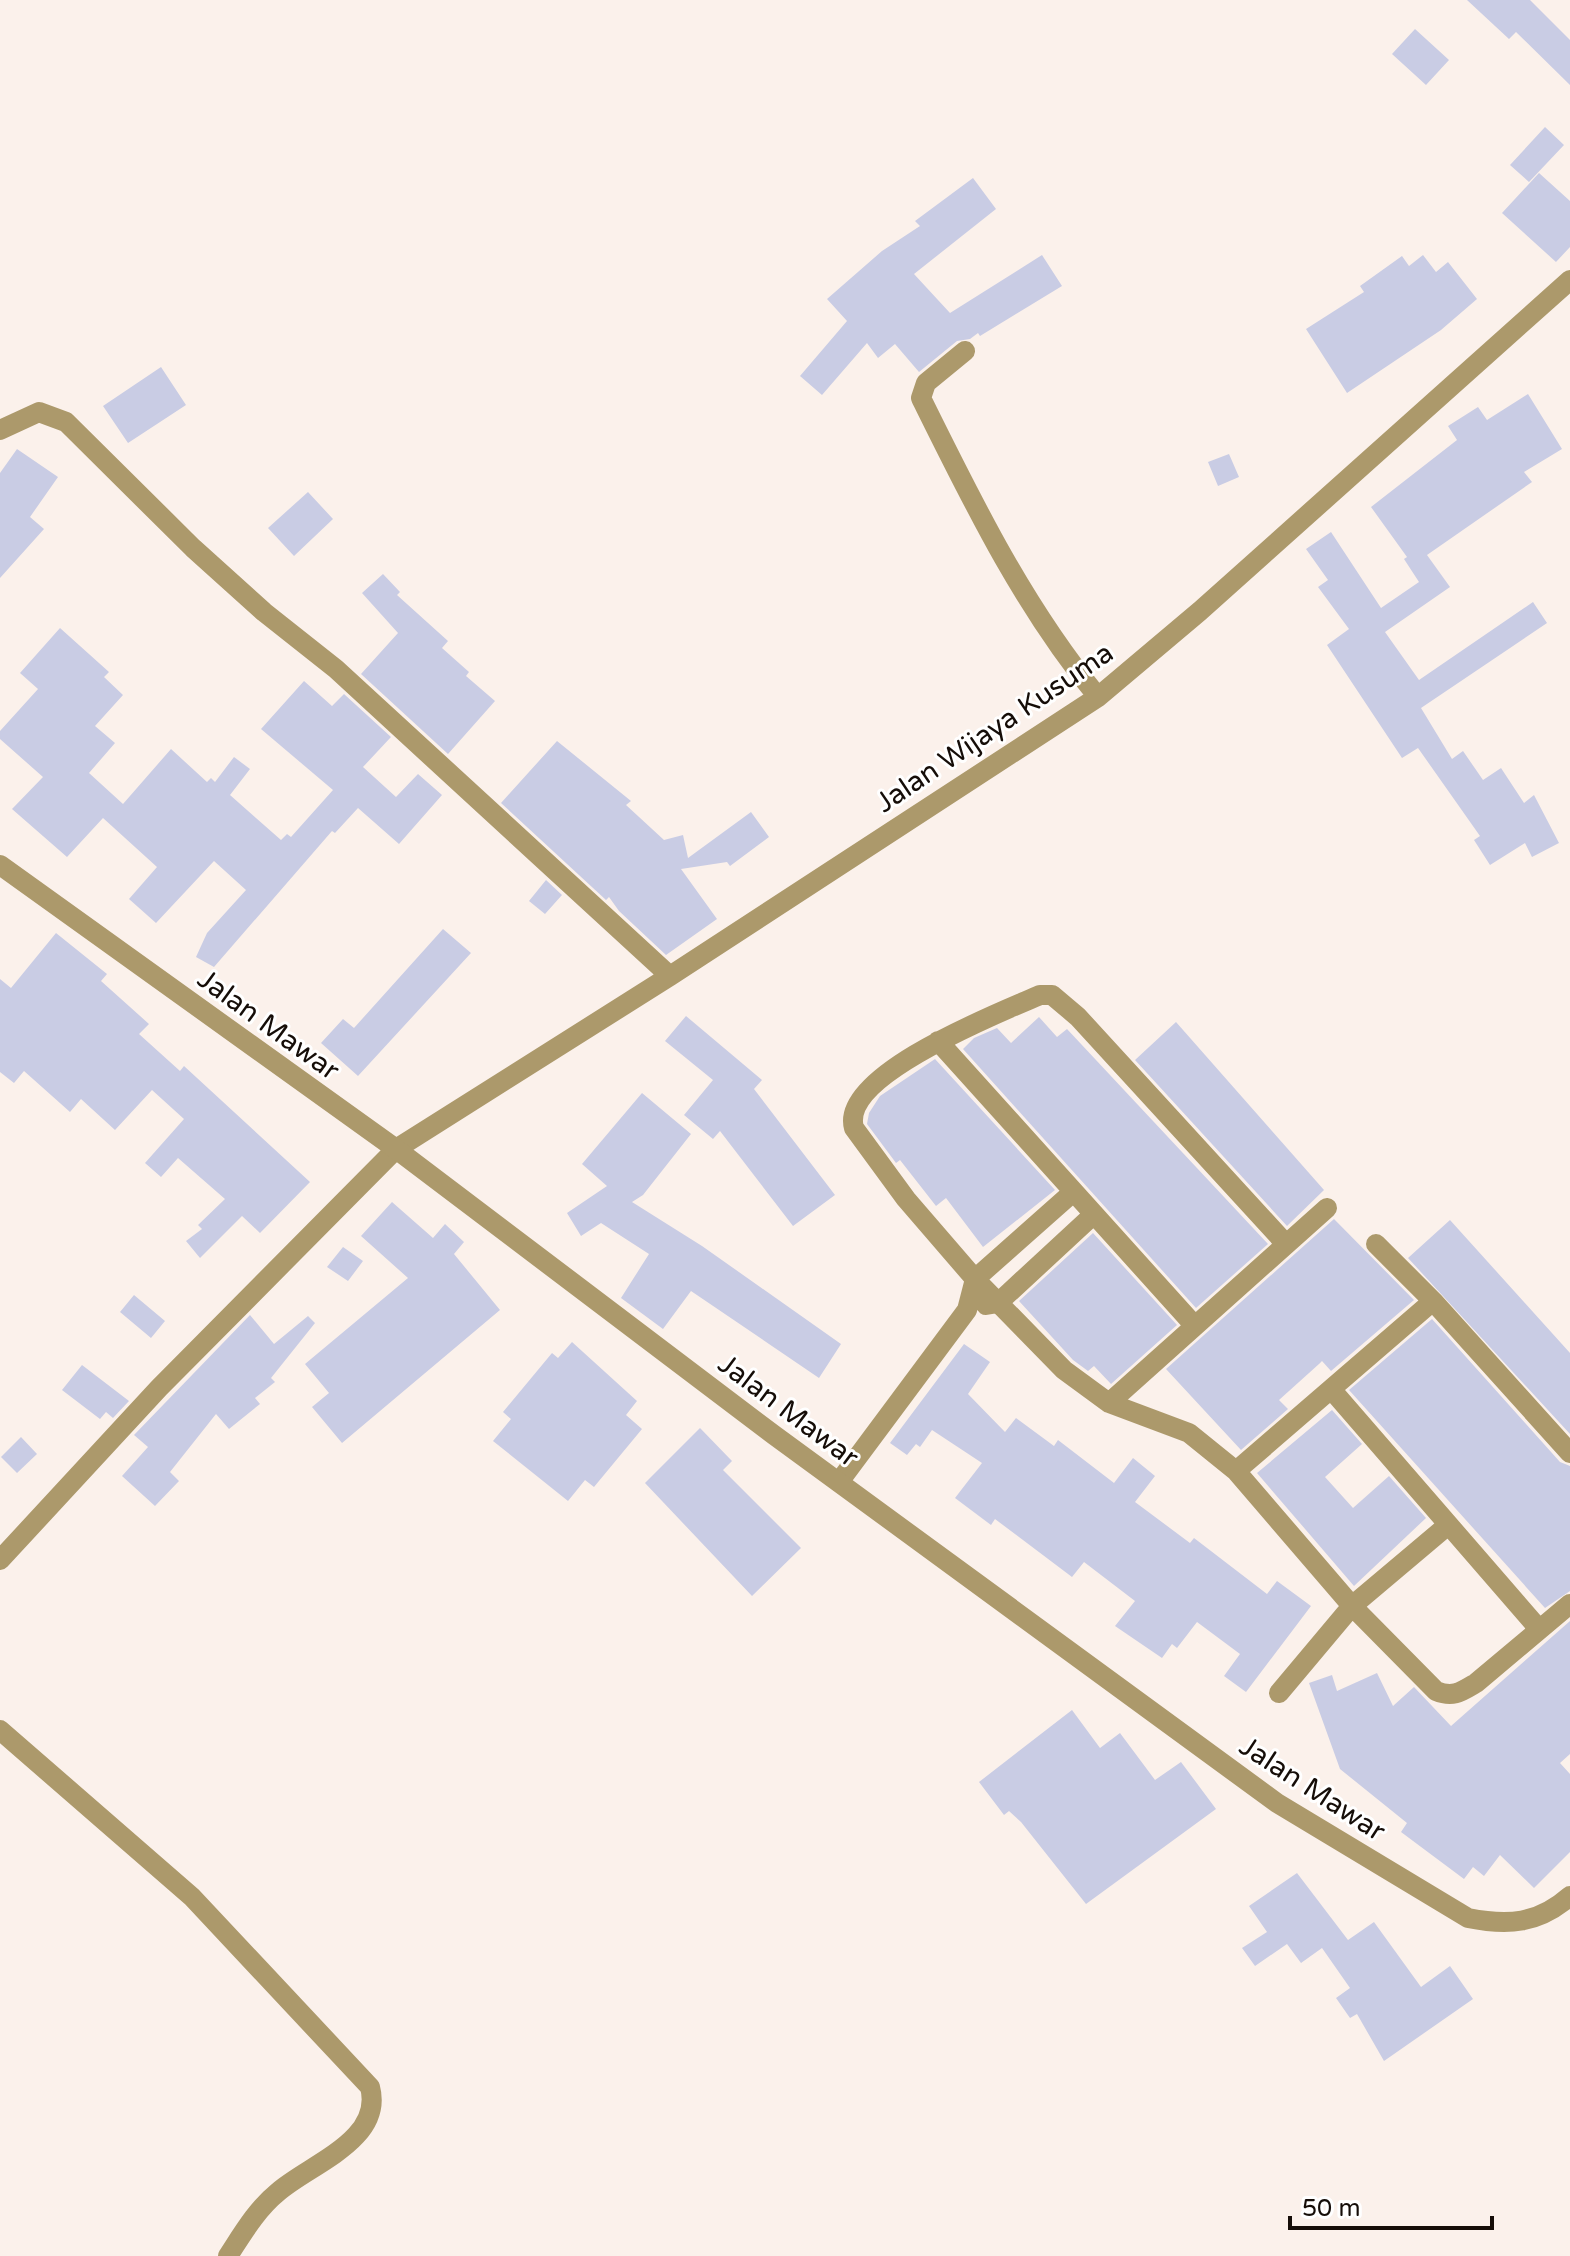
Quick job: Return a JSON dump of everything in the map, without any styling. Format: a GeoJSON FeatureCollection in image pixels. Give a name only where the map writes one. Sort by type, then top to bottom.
{"type":"FeatureCollection","features":[{"type":"Feature","properties":{"kind":"street","name":"Jalan Wijaya Kusuma"},"geometry":{"type":"LineString","coordinates":[[0,1560],[159,1388],[396,1149],[670,976],[1098,697],[1200,611],[1570,280]]}},
{"type":"Feature","properties":{"kind":"street"},"geometry":{"type":"LineString","coordinates":[[965,351],[926,383],[921,398],[989,536],[1025,598],[1098,697]]}},
{"type":"Feature","properties":{"kind":"street"},"geometry":{"type":"LineString","coordinates":[[0,430],[39,412],[66,422],[193,548],[264,612],[336,669],[670,976]]}},
{"type":"Feature","properties":{"kind":"street","name":"Jalan Mawar"},"geometry":{"type":"LineString","coordinates":[[0,865],[396,1149],[839,1482],[1277,1803],[1468,1918],[1493,1923],[1524,1922],[1547,1915],[1570,1896]]}},
{"type":"Feature","properties":{"kind":"street"},"geometry":{"type":"LineString","coordinates":[[1285,1243],[1078,1017],[1052,995],[1040,995],[938,1041],[872,1086],[855,1104],[851,1117],[854,1128],[906,1199],[975,1279],[1064,1370],[1109,1403],[1189,1433],[1236,1471],[1352,1606],[1436,1691],[1447,1696],[1460,1694],[1570,1604]]}},
{"type":"Feature","properties":{"kind":"street"},"geometry":{"type":"LineString","coordinates":[[938,1041],[1092,1216],[1194,1325]]}},
{"type":"Feature","properties":{"kind":"street"},"geometry":{"type":"LineString","coordinates":[[839,1482],[967,1310],[975,1279],[1072,1193]]}},
{"type":"Feature","properties":{"kind":"street"},"geometry":{"type":"LineString","coordinates":[[1109,1403],[1327,1208]]}},
{"type":"Feature","properties":{"kind":"street"},"geometry":{"type":"LineString","coordinates":[[967,1310],[998,1303],[1092,1216]]}},
{"type":"Feature","properties":{"kind":"street"},"geometry":{"type":"LineString","coordinates":[[1376,1244],[1433,1301],[1570,1453]]}},
{"type":"Feature","properties":{"kind":"street"},"geometry":{"type":"LineString","coordinates":[[1236,1471],[1433,1301]]}},
{"type":"Feature","properties":{"kind":"street"},"geometry":{"type":"LineString","coordinates":[[1331,1389],[1539,1629]]}},
{"type":"Feature","properties":{"kind":"street"},"geometry":{"type":"LineString","coordinates":[[1279,1693],[1352,1606],[1448,1525]]}},
{"type":"Feature","properties":{"kind":"street"},"geometry":{"type":"LineString","coordinates":[[0,1730],[192,1897],[370,2087],[374,2102],[370,2115],[348,2142],[279,2190],[261,2208],[228,2256]]}},
{"type":"Feature","properties":{"kind":"building"},"geometry":{"type":"Polygon","coordinates":[[[1467,0],[1530,0],[1570,40],[1570,85],[1516,32],[1509,39],[1467,0]]]}},
{"type":"Feature","properties":{"kind":"building"},"geometry":{"type":"Polygon","coordinates":[[[1415,29],[1449,60],[1426,85],[1392,54],[1415,29]]]}},
{"type":"Feature","properties":{"kind":"building"},"geometry":{"type":"Polygon","coordinates":[[[1545,127],[1564,145],[1529,182],[1510,165],[1545,127]]]}},
{"type":"Feature","properties":{"kind":"building"},"geometry":{"type":"Polygon","coordinates":[[[1539,173],[1570,201],[1570,247],[1556,262],[1502,213],[1539,173]]]}},
{"type":"Feature","properties":{"kind":"building"},"geometry":{"type":"Polygon","coordinates":[[[973,178],[996,209],[914,274],[950,313],[1042,255],[1062,286],[980,336],[978,333],[970,339],[957,341],[919,372],[895,344],[878,358],[867,343],[822,395],[800,376],[847,321],[827,299],[882,251],[920,226],[915,221],[973,178]]]}},
{"type":"Feature","properties":{"kind":"building"},"geometry":{"type":"Polygon","coordinates":[[[1423,255],[1436,272],[1448,262],[1477,299],[1441,330],[1347,393],[1306,329],[1364,292],[1360,286],[1402,256],[1409,266],[1423,255]]]}},
{"type":"Feature","properties":{"kind":"building"},"geometry":{"type":"Polygon","coordinates":[[[161,367],[186,405],[128,443],[103,406],[161,367]]]}},
{"type":"Feature","properties":{"kind":"building"},"geometry":{"type":"Polygon","coordinates":[[[1528,394],[1562,449],[1524,472],[1532,482],[1427,555],[1450,587],[1385,632],[1419,680],[1533,602],[1547,623],[1421,708],[1452,759],[1463,751],[1483,780],[1501,768],[1524,803],[1534,795],[1559,843],[1532,857],[1525,843],[1490,865],[1474,840],[1480,836],[1418,748],[1402,758],[1327,645],[1349,629],[1318,587],[1328,580],[1306,549],[1331,532],[1381,608],[1419,582],[1404,559],[1407,557],[1371,507],[1457,440],[1448,426],[1478,407],[1487,420],[1528,394]]]}},
{"type":"Feature","properties":{"kind":"building"},"geometry":{"type":"Polygon","coordinates":[[[17,449],[58,477],[30,517],[44,529],[0,578],[0,473],[17,449]]]}},
{"type":"Feature","properties":{"kind":"building"},"geometry":{"type":"Polygon","coordinates":[[[1229,454],[1239,477],[1218,486],[1208,462],[1229,454]]]}},
{"type":"Feature","properties":{"kind":"building"},"geometry":{"type":"Polygon","coordinates":[[[308,492],[333,519],[294,556],[268,528],[308,492]]]}},
{"type":"Feature","properties":{"kind":"building"},"geometry":{"type":"Polygon","coordinates":[[[383,574],[400,592],[397,595],[448,641],[442,648],[469,672],[466,676],[495,701],[448,754],[361,674],[398,633],[362,593],[383,574]]]}},
{"type":"Feature","properties":{"kind":"building"},"geometry":{"type":"Polygon","coordinates":[[[60,628],[109,672],[104,677],[123,695],[95,726],[115,743],[89,773],[123,804],[171,749],[207,782],[211,778],[215,782],[234,757],[250,769],[230,795],[281,840],[287,834],[291,837],[333,790],[261,729],[304,681],[332,706],[344,694],[391,737],[363,767],[396,797],[418,774],[442,795],[399,844],[358,808],[335,833],[332,831],[214,967],[196,957],[207,933],[246,890],[214,861],[156,923],[129,899],[157,867],[103,818],[67,857],[12,809],[43,777],[0,739],[0,731],[38,689],[20,673],[60,628]]]}},
{"type":"Feature","properties":{"kind":"building"},"geometry":{"type":"Polygon","coordinates":[[[557,741],[631,801],[626,805],[664,840],[683,835],[688,858],[751,812],[769,837],[730,866],[727,862],[681,869],[717,919],[666,955],[619,911],[609,897],[606,900],[501,803],[557,741]]]}},
{"type":"Feature","properties":{"kind":"building"},"geometry":{"type":"Polygon","coordinates":[[[546,880],[562,895],[545,914],[529,901],[546,880]]]}},
{"type":"Feature","properties":{"kind":"building"},"geometry":{"type":"Polygon","coordinates":[[[443,929],[471,953],[358,1076],[321,1043],[343,1019],[354,1028],[443,929]]]}},
{"type":"Feature","properties":{"kind":"building"},"geometry":{"type":"Polygon","coordinates":[[[56,933],[107,974],[101,981],[149,1024],[139,1034],[180,1071],[184,1066],[310,1182],[260,1233],[242,1216],[200,1258],[186,1241],[202,1229],[198,1225],[225,1199],[178,1158],[161,1177],[145,1163],[184,1119],[152,1090],[115,1130],[81,1099],[70,1112],[24,1071],[14,1083],[0,1072],[0,979],[11,988],[56,933]]]}},
{"type":"Feature","properties":{"kind":"building"},"geometry":{"type":"Polygon","coordinates":[[[686,1016],[762,1080],[754,1089],[835,1195],[793,1226],[720,1131],[713,1139],[684,1115],[713,1080],[665,1041],[686,1016]]]}},
{"type":"Feature","properties":{"kind":"building"},"geometry":{"type":"Polygon","coordinates":[[[1039,1017],[1057,1037],[1067,1029],[1268,1244],[1196,1308],[963,1049],[974,1038],[997,1028],[1011,1043],[1039,1017]]]}},
{"type":"Feature","properties":{"kind":"building"},"geometry":{"type":"Polygon","coordinates":[[[1176,1022],[1324,1190],[1287,1226],[1135,1060],[1176,1022]]]}},
{"type":"Feature","properties":{"kind":"building"},"geometry":{"type":"Polygon","coordinates":[[[935,1059],[1055,1190],[983,1247],[946,1198],[936,1206],[900,1160],[896,1163],[867,1124],[869,1113],[880,1096],[935,1059]]]}},
{"type":"Feature","properties":{"kind":"building"},"geometry":{"type":"Polygon","coordinates":[[[642,1093],[691,1134],[643,1195],[632,1202],[702,1246],[841,1344],[819,1378],[691,1291],[663,1329],[621,1298],[649,1254],[601,1223],[581,1236],[567,1213],[607,1186],[582,1164],[642,1093]]]}},
{"type":"Feature","properties":{"kind":"building"},"geometry":{"type":"Polygon","coordinates":[[[392,1202],[433,1238],[445,1224],[464,1242],[454,1254],[500,1310],[342,1443],[312,1407],[329,1393],[305,1364],[408,1278],[361,1236],[392,1202]]]}},
{"type":"Feature","properties":{"kind":"building"},"geometry":{"type":"Polygon","coordinates":[[[1334,1219],[1414,1300],[1331,1371],[1322,1361],[1279,1400],[1288,1409],[1241,1450],[1166,1369],[1334,1219]]]}},
{"type":"Feature","properties":{"kind":"building"},"geometry":{"type":"Polygon","coordinates":[[[1450,1220],[1570,1353],[1570,1434],[1408,1258],[1450,1220]]]}},
{"type":"Feature","properties":{"kind":"building"},"geometry":{"type":"Polygon","coordinates":[[[1093,1233],[1177,1325],[1111,1384],[1094,1366],[1088,1371],[1073,1360],[1019,1301],[1093,1233]]]}},
{"type":"Feature","properties":{"kind":"building"},"geometry":{"type":"Polygon","coordinates":[[[343,1247],[363,1261],[348,1281],[327,1267],[343,1247]]]}},
{"type":"Feature","properties":{"kind":"building"},"geometry":{"type":"Polygon","coordinates":[[[134,1295],[165,1321],[151,1338],[120,1312],[134,1295]]]}},
{"type":"Feature","properties":{"kind":"building"},"geometry":{"type":"Polygon","coordinates":[[[250,1315],[274,1344],[308,1316],[315,1323],[271,1378],[275,1382],[255,1398],[260,1404],[229,1429],[216,1414],[170,1472],[179,1481],[155,1506],[122,1476],[148,1447],[134,1435],[250,1315]]]}},
{"type":"Feature","properties":{"kind":"building"},"geometry":{"type":"Polygon","coordinates":[[[1432,1319],[1560,1462],[1570,1466],[1570,1591],[1545,1608],[1349,1390],[1432,1319]]]}},
{"type":"Feature","properties":{"kind":"building"},"geometry":{"type":"Polygon","coordinates":[[[572,1342],[637,1401],[626,1415],[642,1429],[594,1487],[585,1480],[568,1501],[493,1441],[511,1419],[503,1412],[552,1353],[558,1358],[572,1342]]]}},
{"type":"Feature","properties":{"kind":"building"},"geometry":{"type":"Polygon","coordinates":[[[964,1344],[990,1362],[968,1394],[1005,1432],[1016,1418],[1054,1446],[1058,1440],[1114,1483],[1133,1458],[1155,1476],[1135,1502],[1190,1543],[1194,1538],[1267,1594],[1277,1581],[1311,1606],[1246,1692],[1224,1676],[1240,1654],[1197,1622],[1177,1648],[1172,1644],[1162,1658],[1115,1626],[1135,1601],[1084,1562],[1072,1577],[995,1519],[991,1525],[955,1498],[982,1463],[932,1430],[920,1447],[916,1444],[907,1455],[890,1443],[964,1344]]]}},
{"type":"Feature","properties":{"kind":"building"},"geometry":{"type":"Polygon","coordinates":[[[82,1365],[129,1401],[113,1418],[106,1412],[100,1419],[62,1390],[82,1365]]]}},
{"type":"Feature","properties":{"kind":"building"},"geometry":{"type":"Polygon","coordinates":[[[1332,1410],[1362,1444],[1325,1477],[1353,1508],[1389,1476],[1426,1518],[1354,1586],[1257,1473],[1332,1410]]]}},
{"type":"Feature","properties":{"kind":"building"},"geometry":{"type":"Polygon","coordinates":[[[700,1428],[732,1461],[723,1470],[801,1548],[752,1596],[645,1483],[700,1428]]]}},
{"type":"Feature","properties":{"kind":"building"},"geometry":{"type":"Polygon","coordinates":[[[21,1437],[37,1454],[17,1473],[1,1457],[21,1437]]]}},
{"type":"Feature","properties":{"kind":"building"},"geometry":{"type":"Polygon","coordinates":[[[1570,1621],[1570,1754],[1560,1763],[1570,1774],[1570,1852],[1534,1888],[1500,1855],[1484,1876],[1473,1867],[1464,1879],[1401,1832],[1407,1823],[1340,1769],[1309,1683],[1332,1675],[1337,1691],[1377,1673],[1393,1706],[1414,1687],[1451,1726],[1570,1621]]]}},
{"type":"Feature","properties":{"kind":"building"},"geometry":{"type":"Polygon","coordinates":[[[1072,1710],[1100,1748],[1120,1733],[1155,1780],[1181,1762],[1216,1809],[1086,1904],[1021,1822],[1009,1811],[1004,1815],[979,1782],[1072,1710]]]}},
{"type":"Feature","properties":{"kind":"building"},"geometry":{"type":"Polygon","coordinates":[[[1297,1873],[1348,1940],[1374,1922],[1421,1987],[1450,1966],[1473,1999],[1384,2061],[1357,2014],[1350,2018],[1336,1998],[1350,1988],[1322,1948],[1301,1963],[1287,1944],[1255,1966],[1242,1948],[1267,1932],[1249,1906],[1297,1873]]]}}]}
